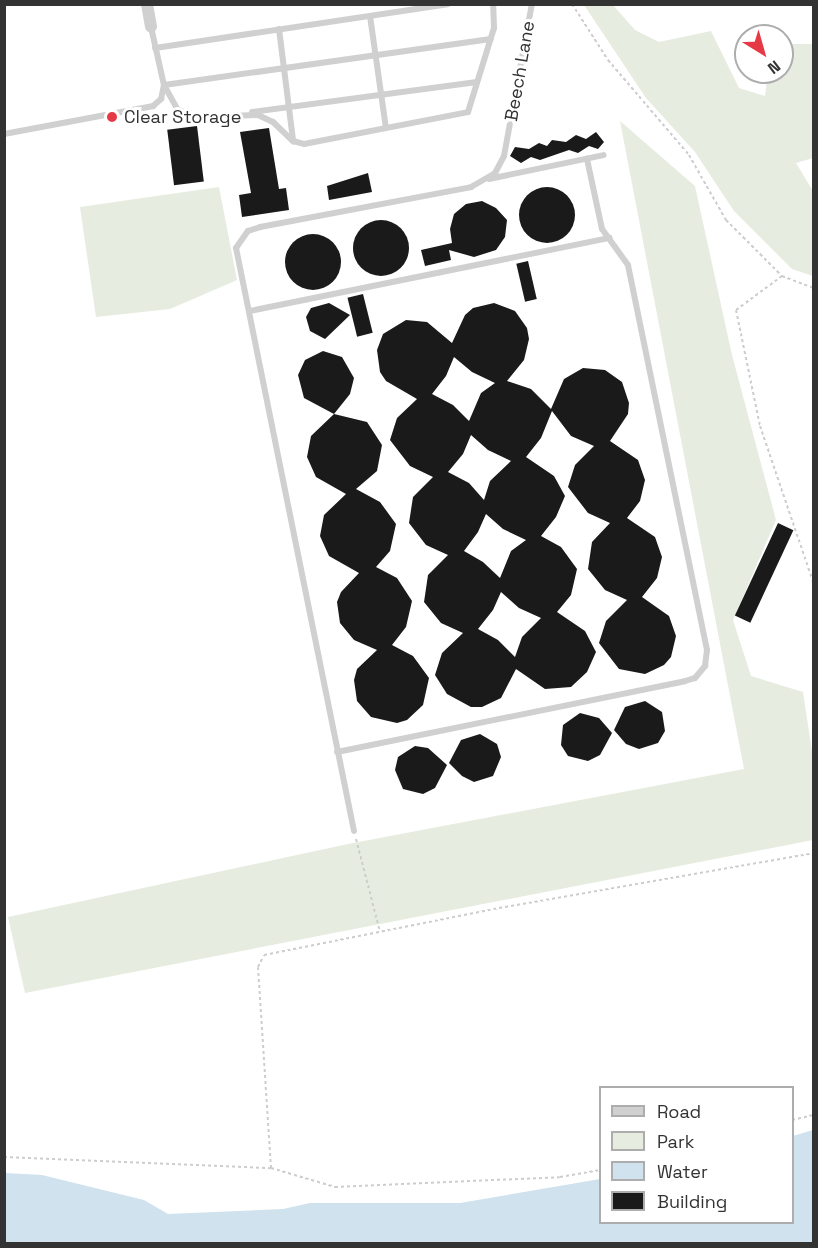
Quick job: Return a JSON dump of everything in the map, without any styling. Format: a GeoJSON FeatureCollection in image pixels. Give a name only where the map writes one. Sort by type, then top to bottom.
{"type":"FeatureCollection","features":[{"type":"Feature","properties":{"kind":"street"},"geometry":{"type":"LineString","coordinates":[[147,4],[151,27]]}},
{"type":"Feature","properties":{"kind":"lane"},"geometry":{"type":"LineString","coordinates":[[155,48],[448,4]]}},
{"type":"Feature","properties":{"kind":"lane"},"geometry":{"type":"LineString","coordinates":[[242,113],[273,122],[293,141],[304,144],[468,112],[490,39],[493,4]]}},
{"type":"Feature","properties":{"kind":"lane","name":"Beech Lane"},"geometry":{"type":"LineString","coordinates":[[486,180],[504,156],[532,4]]}},
{"type":"Feature","properties":{"kind":"lane"},"geometry":{"type":"LineString","coordinates":[[370,16],[386,128]]}},
{"type":"Feature","properties":{"kind":"lane"},"geometry":{"type":"LineString","coordinates":[[151,27],[169,98],[187,115],[242,113],[477,82]]}},
{"type":"Feature","properties":{"kind":"lane"},"geometry":{"type":"LineString","coordinates":[[279,29],[293,141]]}},
{"type":"Feature","properties":{"kind":"lane"},"geometry":{"type":"LineString","coordinates":[[164,85],[490,39]]}},
{"type":"Feature","properties":{"kind":"lane"},"geometry":{"type":"LineString","coordinates":[[4,134],[153,106],[161,99],[164,85]]}},
{"type":"Feature","properties":{"kind":"lane"},"geometry":{"type":"LineString","coordinates":[[354,831],[236,248],[248,231],[471,187],[486,180],[604,155]]}},
{"type":"Feature","properties":{"kind":"lane"},"geometry":{"type":"LineString","coordinates":[[337,752],[684,681],[695,678],[705,666],[706,650],[628,265],[602,229],[587,159]]}},
{"type":"Feature","properties":{"kind":"lane"},"geometry":{"type":"LineString","coordinates":[[250,311],[610,238]]}},
{"type":"Feature","properties":{"kind":"path"},"geometry":{"type":"LineString","coordinates":[[572,4],[608,60],[689,155],[726,220],[782,276],[813,288]]}},
{"type":"Feature","properties":{"kind":"path"},"geometry":{"type":"LineString","coordinates":[[782,276],[736,310],[760,426],[813,585]]}},
{"type":"Feature","properties":{"kind":"path"},"geometry":{"type":"LineString","coordinates":[[354,831],[380,932]]}},
{"type":"Feature","properties":{"kind":"path"},"geometry":{"type":"LineString","coordinates":[[271,1168],[258,967],[264,955],[813,853]]}},
{"type":"Feature","properties":{"kind":"path"},"geometry":{"type":"LineString","coordinates":[[794,1120],[813,1115]]}},
{"type":"Feature","properties":{"kind":"path"},"geometry":{"type":"LineString","coordinates":[[4,1157],[271,1168],[335,1186],[560,1177],[599,1170]]}},
{"type":"Feature","properties":{"kind":"green space"},"geometry":{"type":"Polygon","coordinates":[[[584,5],[613,5],[635,30],[659,42],[711,31],[734,78],[734,84],[737,84],[739,88],[765,96],[766,84],[794,84],[794,44],[813,44],[813,158],[796,163],[813,191],[813,276],[792,269],[734,211],[695,152],[646,98],[584,5]]]}},
{"type":"Feature","properties":{"kind":"green space"},"geometry":{"type":"Polygon","coordinates":[[[620,121],[695,186],[732,355],[776,520],[733,620],[751,676],[803,692],[813,758],[813,840],[25,993],[8,917],[348,844],[744,769],[620,121]]]}},
{"type":"Feature","properties":{"kind":"green space"},"geometry":{"type":"Polygon","coordinates":[[[219,187],[237,280],[170,309],[96,317],[80,207],[219,187]]]}},
{"type":"Feature","properties":{"kind":"water"},"geometry":{"type":"Polygon","coordinates":[[[813,1130],[813,1243],[5,1243],[5,1173],[42,1175],[144,1200],[168,1214],[283,1209],[310,1203],[460,1203],[599,1179],[599,1224],[794,1224],[794,1136],[813,1130]]]}},
{"type":"Feature","properties":{"kind":"building"},"geometry":{"type":"Polygon","coordinates":[[[197,126],[204,182],[174,185],[167,130],[197,126]]]}},
{"type":"Feature","properties":{"kind":"building"},"geometry":{"type":"Polygon","coordinates":[[[269,128],[279,189],[286,188],[289,210],[242,217],[239,195],[251,193],[240,132],[269,128]]]}},
{"type":"Feature","properties":{"kind":"building"},"geometry":{"type":"Polygon","coordinates":[[[596,132],[604,142],[598,149],[589,146],[578,153],[569,150],[540,160],[531,157],[521,163],[510,156],[515,147],[529,149],[539,143],[547,146],[552,140],[566,142],[576,135],[586,139],[596,132]]]}},
{"type":"Feature","properties":{"kind":"building"},"geometry":{"type":"Polygon","coordinates":[[[368,173],[372,192],[329,200],[327,186],[368,173]]]}},
{"type":"Feature","properties":{"kind":"building"},"geometry":{"type":"Polygon","coordinates":[[[547,187],[558,189],[567,195],[573,204],[575,215],[573,226],[567,235],[558,241],[547,243],[536,241],[527,235],[521,226],[519,215],[521,204],[527,195],[536,189],[547,187]]]}},
{"type":"Feature","properties":{"kind":"building"},"geometry":{"type":"Polygon","coordinates":[[[482,201],[496,208],[507,220],[505,237],[496,250],[474,257],[449,250],[451,260],[425,266],[421,250],[452,243],[450,229],[454,214],[466,204],[482,201]]]}},
{"type":"Feature","properties":{"kind":"building"},"geometry":{"type":"Polygon","coordinates":[[[381,220],[392,222],[401,228],[407,237],[409,248],[407,259],[401,268],[392,274],[381,276],[370,274],[361,268],[355,259],[353,248],[355,237],[361,228],[370,222],[381,220]]]}},
{"type":"Feature","properties":{"kind":"building"},"geometry":{"type":"Polygon","coordinates":[[[313,234],[324,236],[333,242],[339,251],[341,262],[339,273],[333,282],[324,288],[313,290],[302,288],[293,282],[287,273],[285,262],[287,251],[293,242],[302,236],[313,234]]]}},
{"type":"Feature","properties":{"kind":"building"},"geometry":{"type":"Polygon","coordinates":[[[528,261],[537,299],[525,302],[516,264],[528,261]]]}},
{"type":"Feature","properties":{"kind":"building"},"geometry":{"type":"Polygon","coordinates":[[[363,294],[373,333],[357,337],[347,298],[363,294]]]}},
{"type":"Feature","properties":{"kind":"building"},"geometry":{"type":"Polygon","coordinates":[[[329,303],[350,315],[325,339],[310,331],[306,317],[311,308],[329,303]]]}},
{"type":"Feature","properties":{"kind":"building"},"geometry":{"type":"Polygon","coordinates":[[[494,303],[515,311],[527,328],[529,339],[524,360],[507,381],[531,389],[551,409],[564,379],[583,368],[605,370],[622,382],[629,403],[628,414],[610,441],[638,460],[645,480],[640,501],[627,518],[655,537],[662,557],[657,578],[642,597],[669,616],[676,636],[671,657],[664,665],[645,674],[619,669],[599,643],[606,621],[627,600],[605,590],[588,569],[592,542],[610,523],[588,513],[568,487],[575,465],[594,446],[571,436],[552,411],[541,438],[526,457],[554,476],[565,496],[556,517],[541,536],[561,547],[577,569],[571,595],[557,612],[585,631],[596,652],[587,672],[571,687],[545,689],[516,669],[501,698],[482,707],[471,707],[447,694],[435,675],[442,653],[463,633],[441,623],[424,602],[428,575],[448,555],[426,545],[409,523],[413,497],[433,477],[410,466],[390,440],[397,418],[417,399],[386,381],[380,372],[377,350],[383,334],[406,320],[427,322],[452,343],[465,315],[473,308],[494,303]],[[454,357],[446,376],[432,394],[453,405],[469,421],[481,393],[495,383],[472,372],[454,357]],[[471,435],[463,454],[448,472],[469,483],[484,500],[490,481],[511,461],[488,450],[471,435]],[[486,514],[478,532],[464,551],[483,562],[500,578],[511,551],[526,540],[503,529],[486,514]],[[501,592],[493,610],[478,629],[498,640],[515,657],[522,637],[541,618],[519,608],[501,592]]]}},
{"type":"Feature","properties":{"kind":"building"},"geometry":{"type":"Polygon","coordinates":[[[323,351],[342,357],[354,378],[350,394],[334,414],[304,398],[298,375],[305,360],[323,351]]]}},
{"type":"Feature","properties":{"kind":"building"},"geometry":{"type":"Polygon","coordinates":[[[334,414],[367,422],[382,445],[377,471],[356,489],[380,502],[396,524],[390,551],[376,567],[397,578],[412,601],[406,627],[392,645],[413,656],[429,678],[423,705],[407,720],[397,723],[371,717],[357,701],[354,680],[357,669],[377,650],[354,640],[340,623],[337,602],[341,592],[359,573],[329,556],[320,536],[324,515],[346,494],[316,477],[307,457],[311,436],[334,414]]]}},
{"type":"Feature","properties":{"kind":"building"},"geometry":{"type":"Polygon","coordinates":[[[778,523],[793,530],[750,623],[735,615],[778,523]]]}},
{"type":"Feature","properties":{"kind":"building"},"geometry":{"type":"Polygon","coordinates":[[[645,701],[662,712],[665,731],[658,743],[639,749],[626,744],[614,730],[625,707],[645,701]]]}},
{"type":"Feature","properties":{"kind":"building"},"geometry":{"type":"Polygon","coordinates":[[[580,713],[599,718],[612,733],[600,755],[588,761],[568,756],[561,745],[563,725],[580,713]]]}},
{"type":"Feature","properties":{"kind":"building"},"geometry":{"type":"Polygon","coordinates":[[[480,734],[497,744],[501,757],[493,776],[474,782],[462,776],[449,763],[461,740],[480,734]]]}},
{"type":"Feature","properties":{"kind":"building"},"geometry":{"type":"Polygon","coordinates":[[[415,746],[428,748],[447,765],[435,788],[423,794],[403,789],[395,770],[398,757],[415,746]]]}},
{"type":"Feature","properties":{"kind":"place","name":"Clear Storage"},"geometry":{"type":"Point","coordinates":[112,117]}}]}
